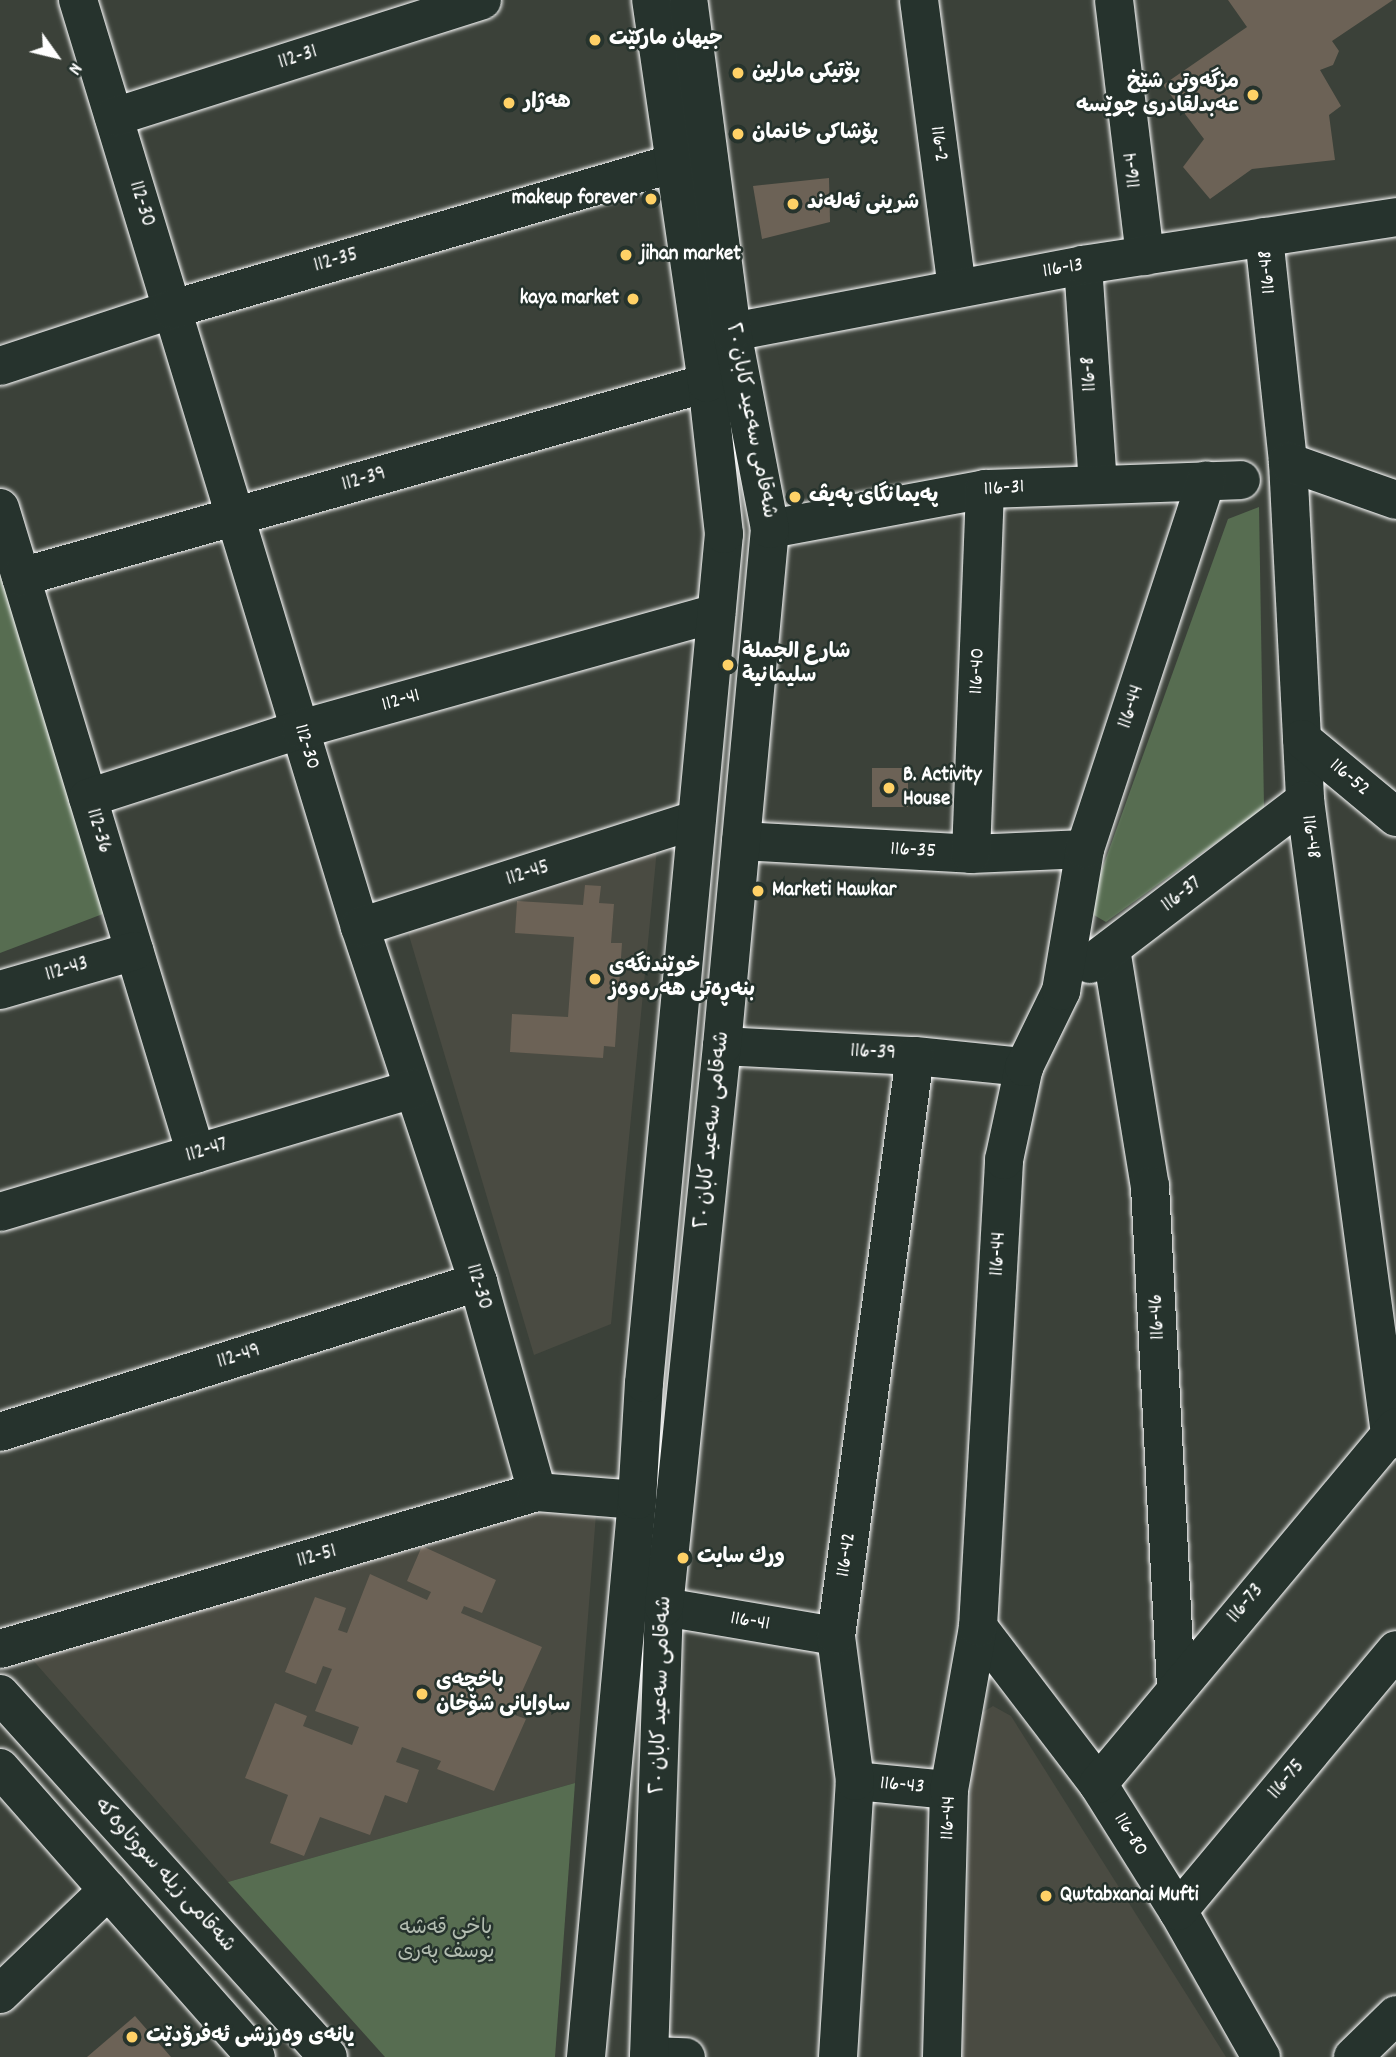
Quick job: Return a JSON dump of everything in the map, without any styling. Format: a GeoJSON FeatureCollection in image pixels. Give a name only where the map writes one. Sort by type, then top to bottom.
{"type":"FeatureCollection","features":[{"type":"Feature","properties":{"kind":"street","name":"112-30"},"geometry":{"type":"LineString","coordinates":[[78,0],[360,927],[478,1282],[537,1492]]}},
{"type":"Feature","properties":{"kind":"street","name":"112-31"},"geometry":{"type":"LineString","coordinates":[[114,117],[407,12],[482,0]]}},
{"type":"Feature","properties":{"kind":"street","name":"شەقامی سەعید کابان ٢٠"},"geometry":{"type":"LineString","coordinates":[[586,2057],[637,1500],[644,1383],[724,534],[707,383],[651,0]]}},
{"type":"Feature","properties":{"kind":"street","name":"شەقامی سەعید کابان ٢٠"},"geometry":{"type":"LineString","coordinates":[[661,2057],[664,1607],[722,1046],[770,529],[732,332],[688,0]]}},
{"type":"Feature","properties":{"kind":"street","name":"116-2"},"geometry":{"type":"LineString","coordinates":[[919,0],[957,289]]}},
{"type":"Feature","properties":{"kind":"street","name":"116-4"},"geometry":{"type":"LineString","coordinates":[[1114,0],[1144,256]]}},
{"type":"Feature","properties":{"kind":"street","name":"112-35"},"geometry":{"type":"LineString","coordinates":[[0,366],[173,309],[675,163]]}},
{"type":"Feature","properties":{"kind":"street","name":"116-13"},"geometry":{"type":"LineString","coordinates":[[732,332],[1083,265],[1396,217]]}},
{"type":"Feature","properties":{"kind":"street","name":"116-48"},"geometry":{"type":"LineString","coordinates":[[1264,237],[1288,462],[1305,800],[1380,1237],[1394,1433]]}},
{"type":"Feature","properties":{"kind":"street","name":"116-8"},"geometry":{"type":"LineString","coordinates":[[1083,265],[1098,483]]}},
{"type":"Feature","properties":{"kind":"street","name":"112-39"},"geometry":{"type":"LineString","coordinates":[[21,577],[707,383]]}},
{"type":"Feature","properties":{"kind":"street"},"geometry":{"type":"LineString","coordinates":[[1288,462],[1396,500]]}},
{"type":"Feature","properties":{"kind":"street","name":"116-31"},"geometry":{"type":"LineString","coordinates":[[770,529],[985,489],[1224,480]]}},
{"type":"Feature","properties":{"kind":"street","name":"116-44"},"geometry":{"type":"LineString","coordinates":[[942,2057],[949,1790],[978,1627],[1004,1160],[1024,1067],[1061,991],[1085,849],[1224,480]]}},
{"type":"Feature","properties":{"kind":"street","name":"116-40"},"geometry":{"type":"LineString","coordinates":[[971,854],[985,489]]}},
{"type":"Feature","properties":{"kind":"street","name":"112-36"},"geometry":{"type":"LineString","coordinates":[[0,508],[196,1154]]}},
{"type":"Feature","properties":{"kind":"street","name":"112-41"},"geometry":{"type":"LineString","coordinates":[[88,798],[301,729],[716,614]]}},
{"type":"Feature","properties":{"kind":"street","name":"116-52"},"geometry":{"type":"LineString","coordinates":[[1302,739],[1396,817]]}},
{"type":"Feature","properties":{"kind":"street","name":"116-37"},"geometry":{"type":"LineString","coordinates":[[1061,991],[1084,968],[1305,800]]}},
{"type":"Feature","properties":{"kind":"street","name":"112-45"},"geometry":{"type":"LineString","coordinates":[[360,927],[696,820]]}},
{"type":"Feature","properties":{"kind":"street","name":"116-35"},"geometry":{"type":"LineString","coordinates":[[741,841],[971,854],[1085,849]]}},
{"type":"Feature","properties":{"kind":"street","name":"116-46"},"geometry":{"type":"LineString","coordinates":[[1111,949],[1150,1186],[1176,1688]]}},
{"type":"Feature","properties":{"kind":"street","name":"112-43"},"geometry":{"type":"LineString","coordinates":[[0,990],[134,951]]}},
{"type":"Feature","properties":{"kind":"street","name":"116-39"},"geometry":{"type":"LineString","coordinates":[[722,1046],[915,1056],[1024,1067]]}},
{"type":"Feature","properties":{"kind":"street","name":"116-42"},"geometry":{"type":"LineString","coordinates":[[838,2057],[855,1781],[836,1636],[915,1056]]}},
{"type":"Feature","properties":{"kind":"street","name":"112-47"},"geometry":{"type":"LineString","coordinates":[[0,1212],[413,1088]]}},
{"type":"Feature","properties":{"kind":"street","name":"112-49"},"geometry":{"type":"LineString","coordinates":[[0,1432],[478,1282]]}},
{"type":"Feature","properties":{"kind":"street"},"geometry":{"type":"LineString","coordinates":[[644,1383],[687,1387]]}},
{"type":"Feature","properties":{"kind":"street","name":"116-73"},"geometry":{"type":"LineString","coordinates":[[1098,1784],[1176,1688],[1394,1433]]}},
{"type":"Feature","properties":{"kind":"street","name":"112-51"},"geometry":{"type":"LineString","coordinates":[[0,1650],[537,1492],[637,1500]]}},
{"type":"Feature","properties":{"kind":"street","name":"116-41"},"geometry":{"type":"LineString","coordinates":[[664,1607],[836,1636]]}},
{"type":"Feature","properties":{"kind":"street","name":"116-80"},"geometry":{"type":"LineString","coordinates":[[978,1627],[1098,1784],[1178,1911],[1261,2057]]}},
{"type":"Feature","properties":{"kind":"street","name":"116-75"},"geometry":{"type":"LineString","coordinates":[[1178,1911],[1396,1650]]}},
{"type":"Feature","properties":{"kind":"street","name":"شەقامی زیلە سووتاوەکە"},"geometry":{"type":"LineString","coordinates":[[0,1694],[328,2057]]}},
{"type":"Feature","properties":{"kind":"street"},"geometry":{"type":"LineString","coordinates":[[0,1768],[257,2057]]}},
{"type":"Feature","properties":{"kind":"street","name":"116-43"},"geometry":{"type":"LineString","coordinates":[[855,1781],[949,1790]]}},
{"type":"Feature","properties":{"kind":"street"},"geometry":{"type":"LineString","coordinates":[[0,1994],[108,1891]]}},
{"type":"Feature","properties":{"kind":"street"},"geometry":{"type":"LineString","coordinates":[[163,1952],[200,1917]]}},
{"type":"Feature","properties":{"kind":"street"},"geometry":{"type":"LineString","coordinates":[[1353,2057],[1396,2015]]}},
{"type":"Feature","properties":{"kind":"shaded area"},"geometry":{"type":"Polygon","coordinates":[[[657,849],[611,1324],[534,1355],[408,932],[657,849]]]}},
{"type":"Feature","properties":{"kind":"shaded area"},"geometry":{"type":"Polygon","coordinates":[[[582,1481],[597,1501],[575,1783],[228,1882],[31,1658],[582,1481]]]}},
{"type":"Feature","properties":{"kind":"shaded area","name":"Qwtabxanai Mufti"},"geometry":{"type":"Polygon","coordinates":[[[993,1706],[1011,1716],[1226,2057],[962,2057],[973,1734],[980,1714],[993,1706]]]}},
{"type":"Feature","properties":{"kind":"green space"},"geometry":{"type":"Polygon","coordinates":[[[1259,507],[1264,808],[1106,922],[1087,911],[1228,519],[1259,507]]]}},
{"type":"Feature","properties":{"kind":"green space"},"geometry":{"type":"Polygon","coordinates":[[[0,541],[108,912],[0,953],[0,541]]]}},
{"type":"Feature","properties":{"kind":"green space","name":"باخی قەشە یوسف پەری"},"geometry":{"type":"Polygon","coordinates":[[[575,1783],[555,2057],[385,2057],[228,1882],[575,1783]]]}},
{"type":"Feature","properties":{"kind":"building","name":"مزگەوتی شێخ عەبدلقادری چوێسە"},"geometry":{"type":"Polygon","coordinates":[[[1228,0],[1393,0],[1332,41],[1339,51],[1333,65],[1320,70],[1341,106],[1329,115],[1335,160],[1252,169],[1210,199],[1183,167],[1204,139],[1163,85],[1247,27],[1228,0]]]}},
{"type":"Feature","properties":{"kind":"building","name":"شرینی ئەلەند"},"geometry":{"type":"Polygon","coordinates":[[[829,178],[830,222],[762,239],[753,186],[829,178]]]}},
{"type":"Feature","properties":{"kind":"building","name":"B. Activity House"},"geometry":{"type":"Polygon","coordinates":[[[872,768],[908,768],[908,807],[872,807],[872,768]]]}},
{"type":"Feature","properties":{"kind":"building","name":"خوێندنگەی بنەڕەتی هەرەوەز"},"geometry":{"type":"Polygon","coordinates":[[[585,885],[601,886],[599,903],[614,904],[611,943],[622,943],[615,1047],[604,1046],[603,1058],[510,1052],[512,1014],[568,1017],[574,937],[515,933],[517,901],[583,905],[585,885]]]}},
{"type":"Feature","properties":{"kind":"building","name":"باخچەی ساوایانی شۆخان"},"geometry":{"type":"Polygon","coordinates":[[[422,1546],[496,1580],[482,1613],[464,1606],[461,1613],[542,1647],[512,1714],[526,1719],[494,1791],[437,1769],[441,1761],[402,1747],[396,1762],[419,1770],[407,1803],[385,1795],[370,1835],[320,1817],[304,1856],[270,1843],[288,1795],[245,1778],[275,1703],[307,1716],[303,1726],[352,1745],[359,1727],[315,1711],[332,1669],[323,1666],[316,1684],[285,1672],[315,1597],[346,1608],[338,1630],[347,1633],[370,1574],[427,1600],[431,1592],[407,1581],[422,1546]]]}},
{"type":"Feature","properties":{"kind":"building","name":"یانەی وەرزشی ئەفرۆدێت"},"geometry":{"type":"Polygon","coordinates":[[[135,2016],[171,2057],[87,2057],[135,2016]]]}},
{"type":"Feature","properties":{"kind":"place","name":"جیهان مارکێت"},"geometry":{"type":"Point","coordinates":[595,40]}},
{"type":"Feature","properties":{"kind":"place","name":"بۆتیکی مارلین"},"geometry":{"type":"Point","coordinates":[738,73]}},
{"type":"Feature","properties":{"kind":"place","name":"مزگەوتی شێخ عەبدلقادری چوێسە"},"geometry":{"type":"Point","coordinates":[1253,95]}},
{"type":"Feature","properties":{"kind":"place","name":"هەژار"},"geometry":{"type":"Point","coordinates":[509,103]}},
{"type":"Feature","properties":{"kind":"place","name":"پۆشاکی خانمان"},"geometry":{"type":"Point","coordinates":[738,134]}},
{"type":"Feature","properties":{"kind":"place","name":"makeup forever"},"geometry":{"type":"Point","coordinates":[651,199]}},
{"type":"Feature","properties":{"kind":"place","name":"شرینی ئەلەند"},"geometry":{"type":"Point","coordinates":[793,204]}},
{"type":"Feature","properties":{"kind":"place","name":"jihan market"},"geometry":{"type":"Point","coordinates":[626,255]}},
{"type":"Feature","properties":{"kind":"place","name":"kaya market"},"geometry":{"type":"Point","coordinates":[633,299]}},
{"type":"Feature","properties":{"kind":"place","name":"پەیمانگای پەیڤ"},"geometry":{"type":"Point","coordinates":[795,497]}},
{"type":"Feature","properties":{"kind":"place","name":"شارع الجملة سليمانية"},"geometry":{"type":"Point","coordinates":[728,665]}},
{"type":"Feature","properties":{"kind":"place","name":"B. Activity House"},"geometry":{"type":"Point","coordinates":[889,788]}},
{"type":"Feature","properties":{"kind":"place","name":"Marketi Hawkar"},"geometry":{"type":"Point","coordinates":[758,891]}},
{"type":"Feature","properties":{"kind":"place","name":"خوێندنگەی بنەڕەتی هەرەوەز"},"geometry":{"type":"Point","coordinates":[595,979]}},
{"type":"Feature","properties":{"kind":"place","name":"ورك سايت"},"geometry":{"type":"Point","coordinates":[683,1558]}},
{"type":"Feature","properties":{"kind":"place","name":"باخچەی ساوایانی شۆخان"},"geometry":{"type":"Point","coordinates":[422,1694]}},
{"type":"Feature","properties":{"kind":"place","name":"Qwtabxanai Mufti"},"geometry":{"type":"Point","coordinates":[1046,1896]}},
{"type":"Feature","properties":{"kind":"place","name":"یانەی وەرزشی ئەفرۆدێت"},"geometry":{"type":"Point","coordinates":[132,2037]}}]}
